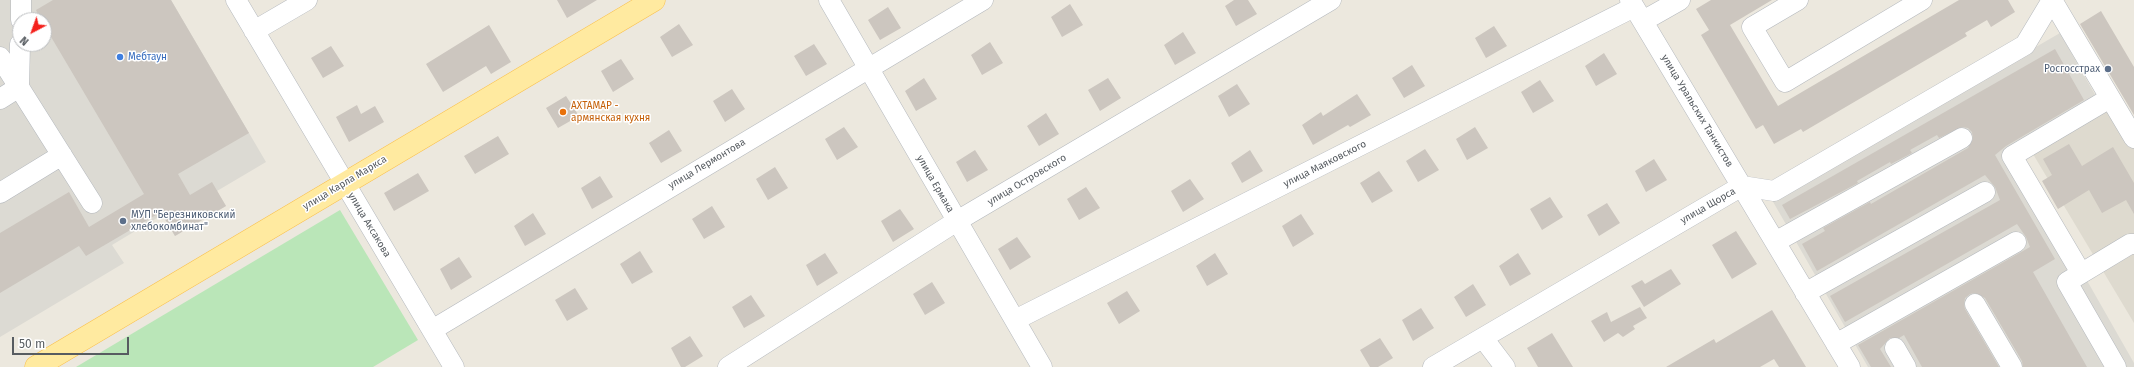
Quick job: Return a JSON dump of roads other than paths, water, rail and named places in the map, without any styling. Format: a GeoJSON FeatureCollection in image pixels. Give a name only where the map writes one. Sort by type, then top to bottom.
{"type":"FeatureCollection","features":[{"type":"Feature","properties":{"kind":"main road","name":"улица Карла Маркса"},"geometry":{"type":"LineString","coordinates":[[36,367],[654,0]]}},
{"type":"Feature","properties":{"kind":"street"},"geometry":{"type":"LineString","coordinates":[[21,0],[21,12]]}},
{"type":"Feature","properties":{"kind":"street","name":"улица Аксакова"},"geometry":{"type":"LineString","coordinates":[[236,0],[454,367]]}},
{"type":"Feature","properties":{"kind":"street"},"geometry":{"type":"LineString","coordinates":[[254,31],[307,0]]}},
{"type":"Feature","properties":{"kind":"street","name":"улица Ермака"},"geometry":{"type":"LineString","coordinates":[[829,0],[1042,367]]}},
{"type":"Feature","properties":{"kind":"street","name":"улица Лермонтова"},"geometry":{"type":"LineString","coordinates":[[432,330],[983,0]]}},
{"type":"Feature","properties":{"kind":"street","name":"улица Островского"},"geometry":{"type":"LineString","coordinates":[[728,367],[957,222],[1331,0]]}},
{"type":"Feature","properties":{"kind":"street","name":"улица Маяковского"},"geometry":{"type":"LineString","coordinates":[[1015,320],[1636,9],[1680,0]]}},
{"type":"Feature","properties":{"kind":"street"},"geometry":{"type":"LineString","coordinates":[[1798,0],[1752,27],[1785,82],[1922,0]]}},
{"type":"Feature","properties":{"kind":"street"},"geometry":{"type":"LineString","coordinates":[[2052,0],[2134,138]]}},
{"type":"Feature","properties":{"kind":"street","name":"улица Щорса"},"geometry":{"type":"LineString","coordinates":[[1433,367],[1742,186],[1774,191],[2025,45],[2052,0]]}},
{"type":"Feature","properties":{"kind":"street","name":"улица Уральских Танкистов"},"geometry":{"type":"LineString","coordinates":[[1636,9],[1850,367]]}},
{"type":"Feature","properties":{"kind":"street"},"geometry":{"type":"LineString","coordinates":[[19,87],[20,52]]}},
{"type":"Feature","properties":{"kind":"street"},"geometry":{"type":"LineString","coordinates":[[0,57],[92,203]]}},
{"type":"Feature","properties":{"kind":"street"},"geometry":{"type":"LineString","coordinates":[[0,99],[19,87]]}},
{"type":"Feature","properties":{"kind":"street"},"geometry":{"type":"LineString","coordinates":[[2081,273],[2012,156],[2110,98]]}},
{"type":"Feature","properties":{"kind":"street"},"geometry":{"type":"LineString","coordinates":[[1775,242],[1962,138]]}},
{"type":"Feature","properties":{"kind":"street"},"geometry":{"type":"LineString","coordinates":[[0,193],[62,155]]}},
{"type":"Feature","properties":{"kind":"street"},"geometry":{"type":"LineString","coordinates":[[1806,293],[1986,192]]}},
{"type":"Feature","properties":{"kind":"street"},"geometry":{"type":"LineString","coordinates":[[1836,344],[2016,242]]}},
{"type":"Feature","properties":{"kind":"street"},"geometry":{"type":"LineString","coordinates":[[2116,367],[2068,282],[2130,244],[2134,244]]}},
{"type":"Feature","properties":{"kind":"street"},"geometry":{"type":"LineString","coordinates":[[1975,304],[2012,367]]}},
{"type":"Feature","properties":{"kind":"street"},"geometry":{"type":"LineString","coordinates":[[1483,338],[1505,367]]}},
{"type":"Feature","properties":{"kind":"street"},"geometry":{"type":"LineString","coordinates":[[1895,348],[1906,367]]}},
{"type":"Feature","properties":{"kind":"place","name":"Мебтаун"},"geometry":{"type":"Point","coordinates":[120,57]}},
{"type":"Feature","properties":{"kind":"place","name":"Росгосстрах"},"geometry":{"type":"Point","coordinates":[2108,69]}},
{"type":"Feature","properties":{"kind":"place","name":"АХТАМАР - армянская кухня"},"geometry":{"type":"Point","coordinates":[563,112]}},
{"type":"Feature","properties":{"kind":"place","name":"МУП \"Березниковский хлебокомбинат\""},"geometry":{"type":"Point","coordinates":[123,221]}}]}
